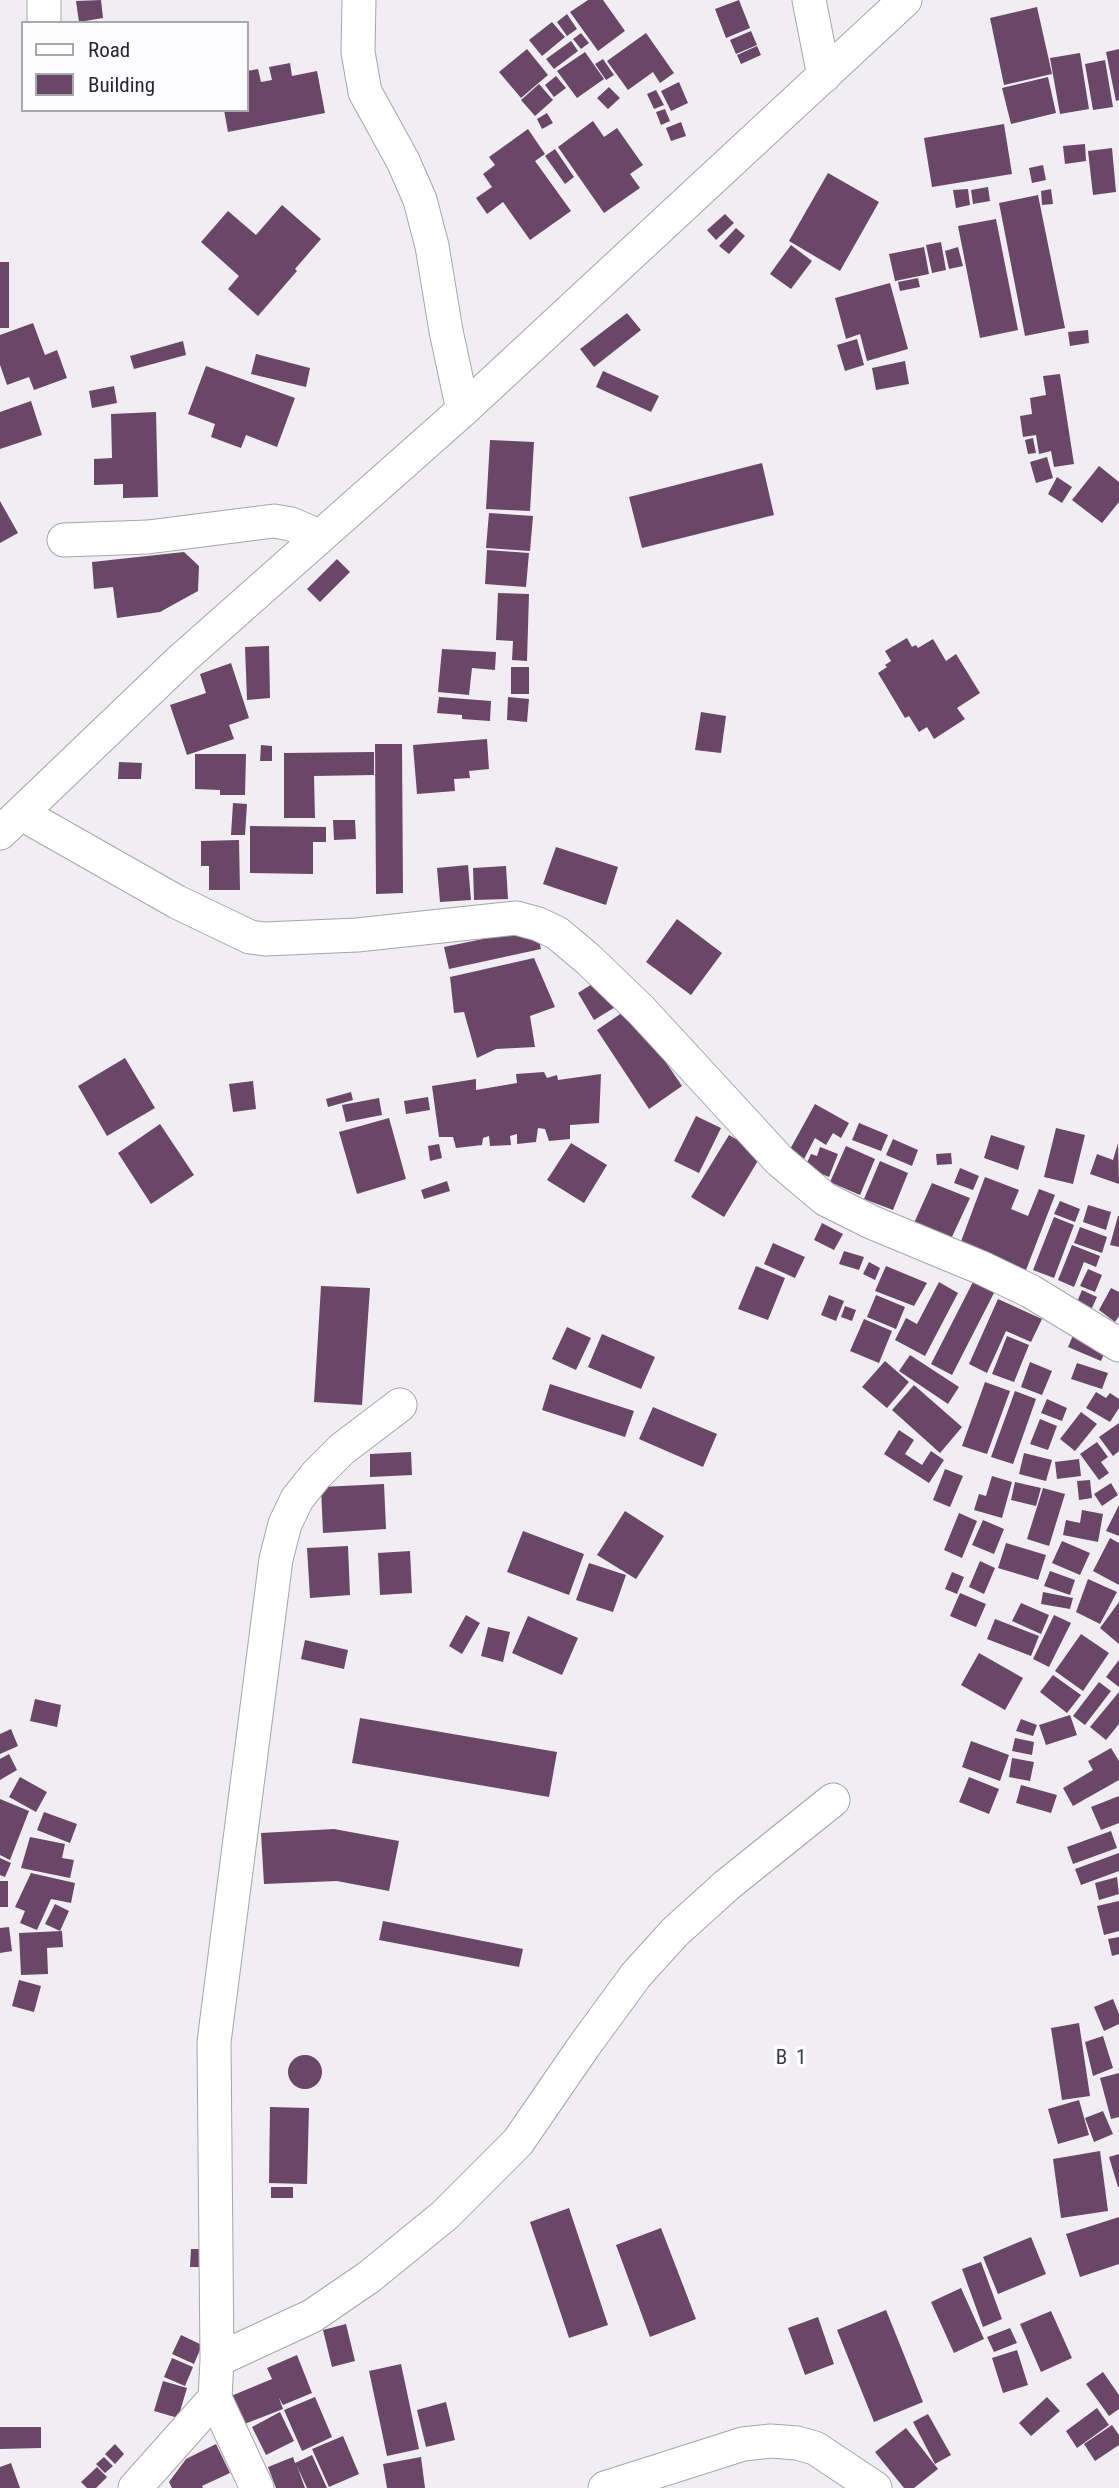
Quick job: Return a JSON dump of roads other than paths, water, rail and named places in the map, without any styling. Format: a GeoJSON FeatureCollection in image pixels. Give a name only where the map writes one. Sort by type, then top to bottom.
{"type":"FeatureCollection","features":[{"type":"Feature","properties":{"kind":"street"},"geometry":{"type":"LineString","coordinates":[[44,0],[44,21]]}},
{"type":"Feature","properties":{"kind":"street"},"geometry":{"type":"LineString","coordinates":[[359,0],[358,51],[365,92],[403,161],[420,200],[432,246],[463,410]]}},
{"type":"Feature","properties":{"kind":"street"},"geometry":{"type":"LineString","coordinates":[[809,0],[824,76]]}},
{"type":"Feature","properties":{"kind":"street"},"geometry":{"type":"LineString","coordinates":[[905,0],[463,410],[182,659],[11,824],[250,937],[265,939],[357,934],[516,918],[557,933],[640,1010],[780,1161],[825,1199],[871,1222],[1030,1291],[1119,1345]]}},
{"type":"Feature","properties":{"kind":"street"},"geometry":{"type":"LineString","coordinates":[[64,540],[148,537],[274,521],[291,524],[318,536]]}},
{"type":"Feature","properties":{"kind":"street"},"geometry":{"type":"LineString","coordinates":[[257,2488],[215,2398],[217,2360],[214,2042],[276,1559],[285,1524],[297,1499],[316,1475],[342,1449],[400,1405]]}},
{"type":"Feature","properties":{"kind":"street"},"geometry":{"type":"LineString","coordinates":[[217,2360],[312,2316],[369,2277],[445,2215],[517,2142],[636,1975],[667,1941],[727,1885],[834,1800]]}},
{"type":"Feature","properties":{"kind":"street"},"geometry":{"type":"LineString","coordinates":[[135,2488],[215,2398]]}},
{"type":"Feature","properties":{"kind":"street"},"geometry":{"type":"LineString","coordinates":[[606,2488],[743,2444],[771,2441],[797,2443],[815,2448],[875,2488]]}},
{"type":"Feature","properties":{"kind":"district","name":"B 1"},"geometry":{"type":"Point","coordinates":[792,2059]}}]}
